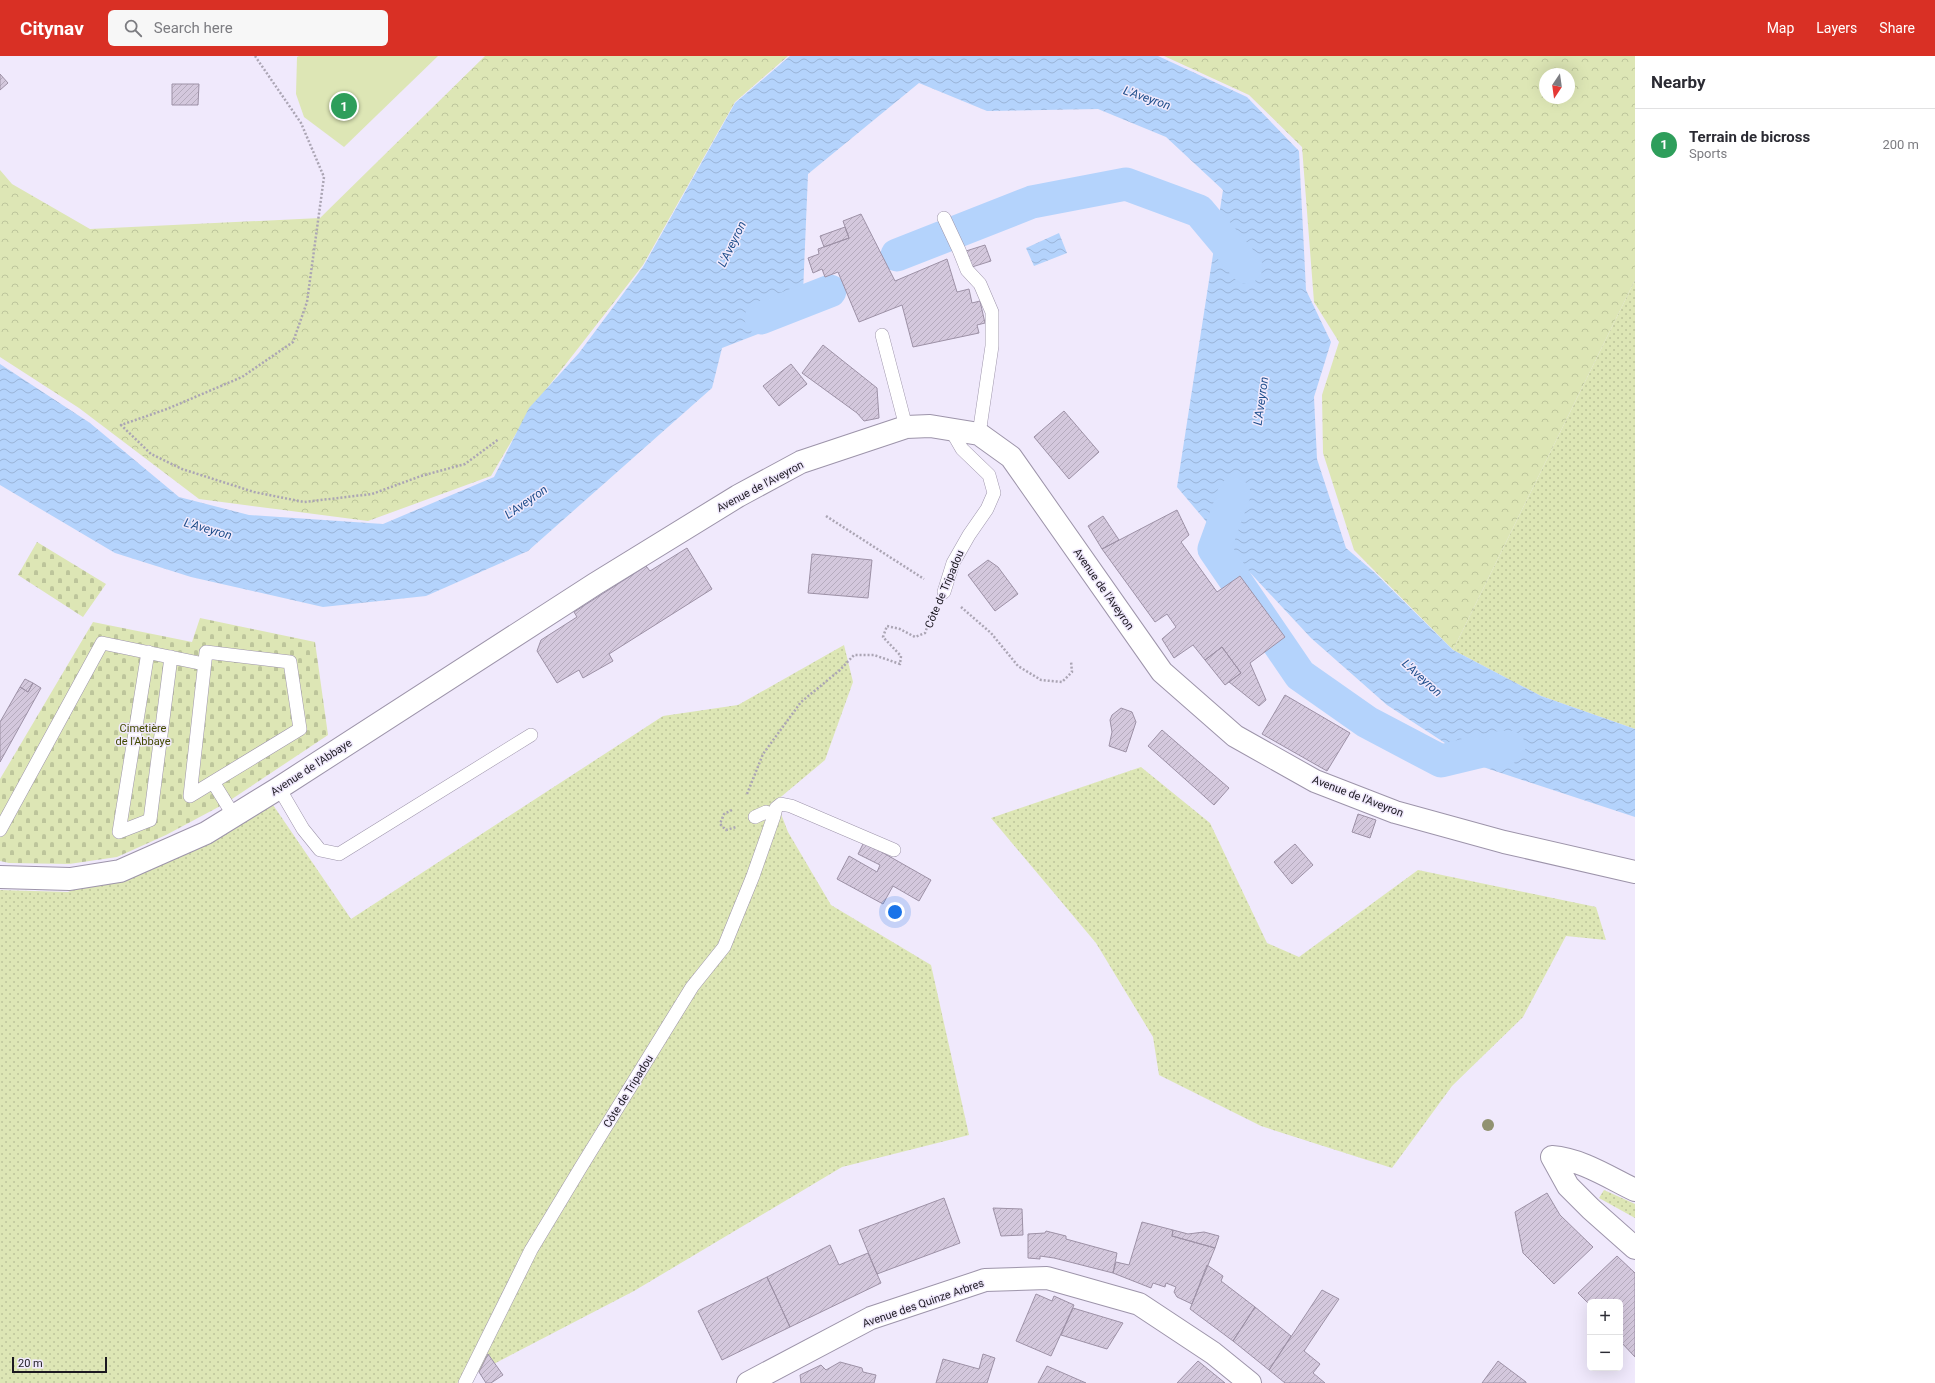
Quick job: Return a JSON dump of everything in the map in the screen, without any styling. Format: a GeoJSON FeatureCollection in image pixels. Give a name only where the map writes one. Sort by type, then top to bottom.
{"type":"FeatureCollection","features":[{"type":"Feature","properties":{"kind":"street","name":"Avenue de l'Aveyron"},"geometry":{"type":"LineString","coordinates":[[595,584],[738,496],[801,462],[906,427],[930,426],[979,434],[1011,457],[1162,672],[1235,736],[1315,781],[1395,812],[1504,842],[1635,872]]}},
{"type":"Feature","properties":{"kind":"street","name":"Avenue de l'Abbaye"},"geometry":{"type":"LineString","coordinates":[[0,877],[70,879],[120,871],[206,833],[279,788],[595,584]]}},
{"type":"Feature","properties":{"kind":"street"},"geometry":{"type":"LineString","coordinates":[[1635,1190],[1590,1168],[1552,1157],[1568,1186],[1591,1209],[1635,1248]]}},
{"type":"Feature","properties":{"kind":"street","name":"Avenue des Quinze Arbres"},"geometry":{"type":"LineString","coordinates":[[748,1383],[872,1318],[985,1280],[1047,1278],[1139,1304],[1213,1353],[1250,1383]]}},
{"type":"Feature","properties":{"kind":"lane"},"geometry":{"type":"LineString","coordinates":[[944,218],[960,250],[967,270],[980,284],[992,312],[992,346],[979,434]]}},
{"type":"Feature","properties":{"kind":"lane"},"geometry":{"type":"LineString","coordinates":[[882,335],[906,427]]}},
{"type":"Feature","properties":{"kind":"lane","name":"Côte de Tripadou"},"geometry":{"type":"LineString","coordinates":[[944,592],[953,563],[969,535],[987,509],[994,493],[989,475],[962,449],[951,430]]}},
{"type":"Feature","properties":{"kind":"lane"},"geometry":{"type":"LineString","coordinates":[[0,830],[102,643],[204,664]]}},
{"type":"Feature","properties":{"kind":"lane"},"geometry":{"type":"LineString","coordinates":[[148,652],[119,832],[150,820],[171,657]]}},
{"type":"Feature","properties":{"kind":"lane"},"geometry":{"type":"LineString","coordinates":[[206,652],[290,662],[300,729],[213,782],[190,796],[206,652]]}},
{"type":"Feature","properties":{"kind":"lane"},"geometry":{"type":"LineString","coordinates":[[279,788],[304,829],[320,850],[339,854],[531,735]]}},
{"type":"Feature","properties":{"kind":"lane"},"geometry":{"type":"LineString","coordinates":[[213,782],[234,816]]}},
{"type":"Feature","properties":{"kind":"lane"},"geometry":{"type":"LineString","coordinates":[[755,817],[766,812],[774,816],[776,808],[781,804],[791,806],[894,850]]}},
{"type":"Feature","properties":{"kind":"lane","name":"Côte de Tripadou"},"geometry":{"type":"LineString","coordinates":[[465,1383],[531,1250],[692,987],[724,947],[753,876],[774,816]]}},
{"type":"Feature","properties":{"kind":"path"},"geometry":{"type":"LineString","coordinates":[[255,56],[301,123],[324,177],[308,302],[293,342],[242,377],[167,409],[121,425],[150,454],[182,469],[254,492],[304,502],[372,494],[421,476],[465,464],[499,439]]}},
{"type":"Feature","properties":{"kind":"path"},"geometry":{"type":"LineString","coordinates":[[826,516],[944,592],[991,633],[1018,666],[1041,680],[1062,682],[1072,672],[1071,661]]}},
{"type":"Feature","properties":{"kind":"path","name":"Côte de Tripadou"},"geometry":{"type":"LineString","coordinates":[[746,796],[763,754],[801,702],[840,670],[854,655],[874,655],[900,664],[901,656],[884,637],[887,626],[900,629],[915,637],[925,633],[933,611],[944,592]]}},
{"type":"Feature","properties":{"kind":"path"},"geometry":{"type":"LineString","coordinates":[[734,809],[724,814],[720,824],[726,830],[741,826]]}},
{"type":"Feature","properties":{"kind":"green space"},"geometry":{"type":"Polygon","coordinates":[[[438,56],[344,147],[304,117],[296,94],[297,57],[438,56]]]}},
{"type":"Feature","properties":{"kind":"green space"},"geometry":{"type":"Polygon","coordinates":[[[485,56],[788,56],[735,102],[643,265],[530,410],[491,476],[368,521],[199,499],[79,408],[0,357],[0,170],[12,184],[90,229],[320,218],[485,56]]]}},
{"type":"Feature","properties":{"kind":"green space"},"geometry":{"type":"Polygon","coordinates":[[[1164,56],[1635,56],[1635,280],[1453,650],[1354,550],[1323,453],[1322,395],[1339,342],[1314,302],[1302,147],[1249,95],[1164,56]]]}},
{"type":"Feature","properties":{"kind":"green space"},"geometry":{"type":"Polygon","coordinates":[[[1635,280],[1635,729],[1541,696],[1453,650],[1635,280]]]}},
{"type":"Feature","properties":{"kind":"green space"},"geometry":{"type":"Polygon","coordinates":[[[37,542],[106,584],[83,617],[18,575],[37,542]]]}},
{"type":"Feature","properties":{"kind":"green space","name":"Cimetière de l'Abbaye"},"geometry":{"type":"Polygon","coordinates":[[[200,618],[315,642],[328,735],[226,803],[166,835],[117,857],[69,864],[9,863],[0,861],[0,779],[93,622],[192,642],[200,618]]]}},
{"type":"Feature","properties":{"kind":"green space"},"geometry":{"type":"Polygon","coordinates":[[[844,645],[853,682],[825,760],[776,801],[788,832],[831,905],[931,965],[969,1135],[842,1167],[634,1291],[457,1383],[0,1383],[0,890],[68,892],[271,802],[351,919],[663,716],[738,705],[844,645]]]}},
{"type":"Feature","properties":{"kind":"green space"},"geometry":{"type":"Polygon","coordinates":[[[1141,767],[1210,823],[1267,943],[1299,957],[1418,870],[1596,907],[1606,940],[1566,936],[1523,1017],[1452,1086],[1392,1168],[1261,1126],[1159,1075],[1153,1037],[1096,943],[991,818],[1141,767]]]}},
{"type":"Feature","properties":{"kind":"green space"},"geometry":{"type":"Polygon","coordinates":[[[1604,1190],[1635,1204],[1635,1218],[1599,1198],[1604,1190]]]}},
{"type":"Feature","properties":{"kind":"water","name":"L'Aveyron"},"geometry":{"type":"Polygon","coordinates":[[[790,56],[1158,56],[1247,97],[1299,151],[1306,290],[1331,342],[1314,397],[1317,459],[1346,548],[1374,572],[1453,650],[1541,696],[1635,729],[1635,817],[1480,766],[1387,705],[1311,638],[1242,564],[1177,487],[1223,190],[1166,137],[1098,109],[987,111],[919,83],[808,174],[802,317],[722,348],[712,388],[528,551],[426,596],[323,607],[191,577],[115,553],[0,485],[0,364],[90,423],[179,497],[249,515],[383,524],[494,477],[529,408],[579,353],[643,267],[735,103],[790,56]]]}},
{"type":"Feature","properties":{"kind":"water"},"geometry":{"type":"Polygon","coordinates":[[[1059,233],[1067,253],[1034,266],[1026,248],[1059,233]]]}},
{"type":"Feature","properties":{"kind":"building"},"geometry":{"type":"Polygon","coordinates":[[[0,74],[8,83],[0,90],[0,74]]]}},
{"type":"Feature","properties":{"kind":"building"},"geometry":{"type":"Polygon","coordinates":[[[172,84],[199,84],[198,105],[172,105],[172,84]]]}},
{"type":"Feature","properties":{"kind":"building"},"geometry":{"type":"Polygon","coordinates":[[[861,214],[895,281],[947,259],[957,292],[969,289],[972,303],[980,301],[985,323],[977,325],[979,333],[913,347],[902,305],[859,322],[838,272],[825,277],[822,269],[813,273],[808,258],[819,254],[818,249],[849,238],[843,221],[861,214]]]}},
{"type":"Feature","properties":{"kind":"building"},"geometry":{"type":"Polygon","coordinates":[[[845,227],[849,238],[824,247],[820,236],[845,227]]]}},
{"type":"Feature","properties":{"kind":"building"},"geometry":{"type":"Polygon","coordinates":[[[985,245],[991,261],[972,267],[966,251],[985,245]]]}},
{"type":"Feature","properties":{"kind":"building"},"geometry":{"type":"Polygon","coordinates":[[[823,345],[877,388],[879,418],[864,421],[857,413],[802,373],[823,345]]]}},
{"type":"Feature","properties":{"kind":"building"},"geometry":{"type":"Polygon","coordinates":[[[791,364],[807,384],[779,406],[763,386],[791,364]]]}},
{"type":"Feature","properties":{"kind":"building"},"geometry":{"type":"Polygon","coordinates":[[[1064,411],[1099,452],[1069,479],[1034,437],[1064,411]]]}},
{"type":"Feature","properties":{"kind":"building"},"geometry":{"type":"Polygon","coordinates":[[[1177,510],[1189,535],[1181,542],[1217,592],[1240,576],[1285,637],[1250,663],[1266,700],[1259,706],[1229,682],[1241,673],[1222,647],[1205,660],[1193,645],[1174,658],[1162,639],[1176,627],[1167,614],[1155,622],[1102,549],[1177,510]]]}},
{"type":"Feature","properties":{"kind":"building"},"geometry":{"type":"Polygon","coordinates":[[[1103,516],[1119,540],[1102,549],[1088,526],[1103,516]]]}},
{"type":"Feature","properties":{"kind":"building"},"geometry":{"type":"Polygon","coordinates":[[[687,548],[712,589],[609,654],[613,661],[583,678],[579,670],[557,683],[537,651],[541,640],[577,617],[574,612],[646,566],[650,571],[687,548]]]}},
{"type":"Feature","properties":{"kind":"building"},"geometry":{"type":"Polygon","coordinates":[[[812,554],[872,560],[868,598],[808,593],[812,554]]]}},
{"type":"Feature","properties":{"kind":"building"},"geometry":{"type":"Polygon","coordinates":[[[988,560],[998,567],[1018,594],[995,611],[968,575],[988,560]]]}},
{"type":"Feature","properties":{"kind":"building"},"geometry":{"type":"Polygon","coordinates":[[[1222,647],[1241,673],[1225,685],[1205,660],[1222,647]]]}},
{"type":"Feature","properties":{"kind":"building"},"geometry":{"type":"Polygon","coordinates":[[[25,679],[33,683],[28,692],[20,687],[25,679]]]}},
{"type":"Feature","properties":{"kind":"building"},"geometry":{"type":"Polygon","coordinates":[[[33,683],[41,688],[0,762],[0,722],[20,687],[28,692],[33,683]]]}},
{"type":"Feature","properties":{"kind":"building"},"geometry":{"type":"Polygon","coordinates":[[[1285,695],[1350,733],[1327,771],[1262,734],[1285,695]]]}},
{"type":"Feature","properties":{"kind":"building"},"geometry":{"type":"Polygon","coordinates":[[[1121,708],[1132,712],[1136,722],[1126,752],[1109,746],[1112,732],[1110,720],[1112,715],[1121,708]]]}},
{"type":"Feature","properties":{"kind":"building"},"geometry":{"type":"Polygon","coordinates":[[[1162,730],[1229,788],[1214,805],[1148,746],[1162,730]]]}},
{"type":"Feature","properties":{"kind":"building"},"geometry":{"type":"Polygon","coordinates":[[[1358,814],[1376,820],[1370,838],[1352,832],[1358,814]]]}},
{"type":"Feature","properties":{"kind":"building"},"geometry":{"type":"Polygon","coordinates":[[[864,842],[931,880],[919,901],[893,886],[883,904],[837,879],[849,856],[877,872],[880,865],[858,854],[864,842]]]}},
{"type":"Feature","properties":{"kind":"building"},"geometry":{"type":"Polygon","coordinates":[[[1295,844],[1313,865],[1292,884],[1274,862],[1295,844]]]}},
{"type":"Feature","properties":{"kind":"building"},"geometry":{"type":"Polygon","coordinates":[[[1547,1193],[1560,1215],[1593,1247],[1554,1284],[1523,1253],[1515,1212],[1547,1193]]]}},
{"type":"Feature","properties":{"kind":"building"},"geometry":{"type":"Polygon","coordinates":[[[944,1198],[960,1243],[877,1274],[859,1230],[944,1198]]]}},
{"type":"Feature","properties":{"kind":"building"},"geometry":{"type":"Polygon","coordinates":[[[993,1208],[1022,1209],[1023,1235],[1001,1236],[993,1208]]]}},
{"type":"Feature","properties":{"kind":"building"},"geometry":{"type":"Polygon","coordinates":[[[1142,1222],[1173,1230],[1172,1236],[1215,1248],[1192,1304],[1177,1297],[1174,1292],[1176,1287],[1166,1283],[1165,1287],[1153,1283],[1151,1288],[1113,1273],[1116,1262],[1129,1265],[1142,1222]]]}},
{"type":"Feature","properties":{"kind":"building"},"geometry":{"type":"Polygon","coordinates":[[[1173,1230],[1188,1234],[1204,1232],[1219,1236],[1215,1248],[1172,1236],[1173,1230]]]}},
{"type":"Feature","properties":{"kind":"building"},"geometry":{"type":"Polygon","coordinates":[[[1046,1231],[1066,1236],[1066,1239],[1117,1253],[1113,1273],[1054,1258],[1040,1256],[1040,1259],[1028,1258],[1028,1234],[1045,1233],[1046,1231]]]}},
{"type":"Feature","properties":{"kind":"building"},"geometry":{"type":"Polygon","coordinates":[[[830,1245],[839,1265],[868,1253],[881,1283],[790,1327],[767,1277],[830,1245]]]}},
{"type":"Feature","properties":{"kind":"building"},"geometry":{"type":"Polygon","coordinates":[[[1617,1256],[1635,1273],[1635,1357],[1623,1344],[1623,1299],[1587,1299],[1587,1302],[1578,1293],[1617,1256]]]}},
{"type":"Feature","properties":{"kind":"building"},"geometry":{"type":"Polygon","coordinates":[[[1207,1265],[1223,1276],[1221,1281],[1255,1307],[1233,1341],[1190,1309],[1207,1265]]]}},
{"type":"Feature","properties":{"kind":"building"},"geometry":{"type":"Polygon","coordinates":[[[767,1277],[790,1327],[722,1360],[698,1311],[767,1277]]]}},
{"type":"Feature","properties":{"kind":"building"},"geometry":{"type":"Polygon","coordinates":[[[1322,1290],[1339,1299],[1304,1351],[1320,1364],[1313,1373],[1325,1383],[1285,1383],[1269,1370],[1322,1290]]]}},
{"type":"Feature","properties":{"kind":"building"},"geometry":{"type":"Polygon","coordinates":[[[1036,1294],[1052,1301],[1054,1296],[1074,1305],[1051,1356],[1016,1341],[1036,1294]]]}},
{"type":"Feature","properties":{"kind":"building"},"geometry":{"type":"Polygon","coordinates":[[[1255,1307],[1291,1336],[1269,1370],[1233,1341],[1255,1307]]]}},
{"type":"Feature","properties":{"kind":"building"},"geometry":{"type":"Polygon","coordinates":[[[1073,1308],[1123,1323],[1107,1349],[1061,1335],[1073,1308]]]}},
{"type":"Feature","properties":{"kind":"building"},"geometry":{"type":"Polygon","coordinates":[[[488,1354],[503,1375],[491,1383],[486,1383],[479,1372],[488,1354]]]}},
{"type":"Feature","properties":{"kind":"building"},"geometry":{"type":"Polygon","coordinates":[[[983,1354],[995,1358],[987,1383],[936,1383],[943,1359],[979,1369],[983,1354]]]}},
{"type":"Feature","properties":{"kind":"building"},"geometry":{"type":"Polygon","coordinates":[[[1198,1361],[1225,1383],[1177,1383],[1198,1361]]]}},
{"type":"Feature","properties":{"kind":"building"},"geometry":{"type":"Polygon","coordinates":[[[1498,1361],[1526,1382],[1526,1383],[1482,1383],[1498,1361]]]}},
{"type":"Feature","properties":{"kind":"building"},"geometry":{"type":"Polygon","coordinates":[[[840,1362],[862,1368],[863,1372],[876,1375],[874,1383],[801,1383],[800,1375],[821,1365],[826,1370],[840,1362]]]}},
{"type":"Feature","properties":{"kind":"building"},"geometry":{"type":"Polygon","coordinates":[[[1047,1366],[1086,1383],[1038,1383],[1047,1366]]]}},
{"type":"Feature","properties":{"kind":"waterway"},"geometry":{"type":"LineString","coordinates":[[897,255],[1032,202],[1126,184],[1199,211],[1246,267]]}},
{"type":"Feature","properties":{"kind":"waterway"},"geometry":{"type":"LineString","coordinates":[[761,318],[830,291]]}},
{"type":"Feature","properties":{"kind":"waterway"},"geometry":{"type":"LineString","coordinates":[[1234,494],[1214,549],[1300,675],[1367,722],[1441,761],[1495,748],[1509,747]]}},
{"type":"Feature","properties":{"kind":"place","name":"Terrain de bicross"},"geometry":{"type":"Point","coordinates":[344,106]}}]}
